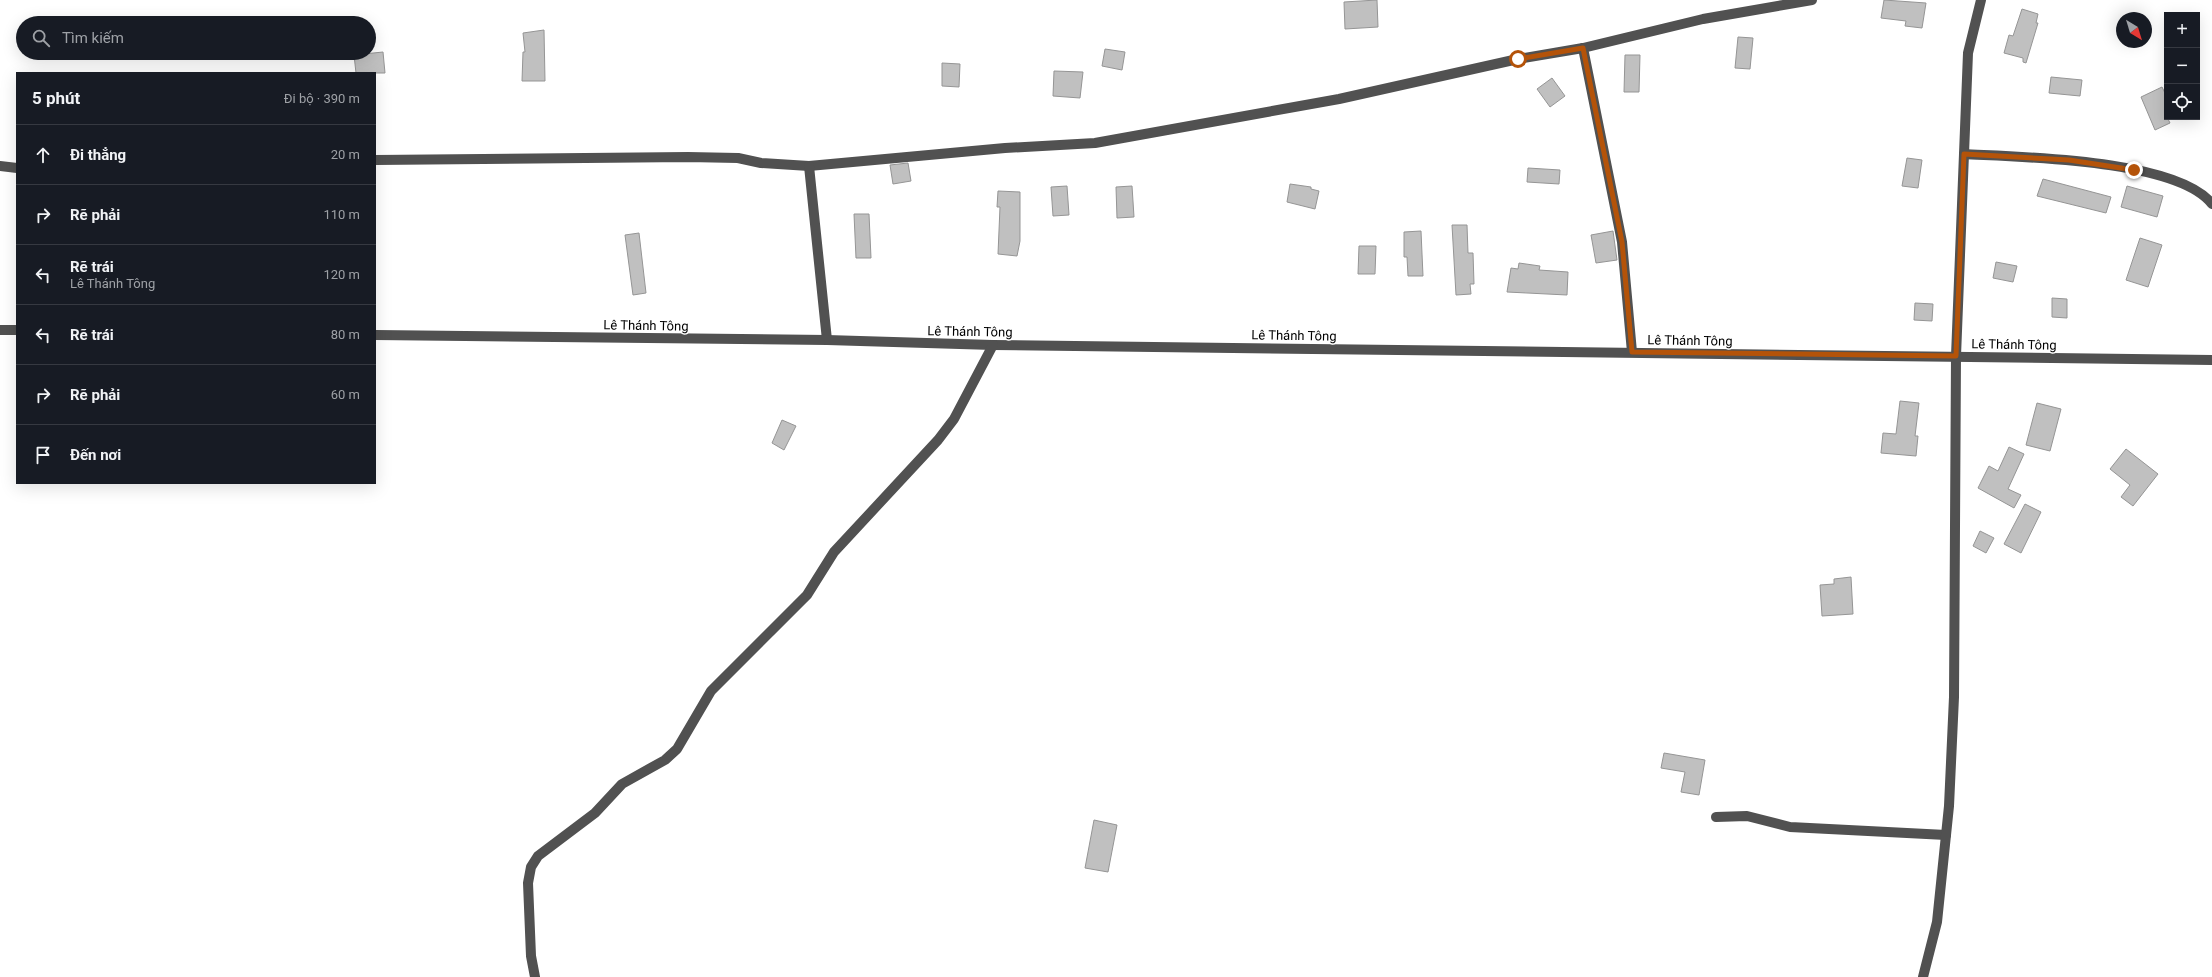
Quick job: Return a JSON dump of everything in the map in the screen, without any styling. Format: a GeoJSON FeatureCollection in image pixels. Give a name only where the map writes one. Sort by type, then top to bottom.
{"type":"FeatureCollection","features":[{"type":"Feature","properties":{"kind":"street"},"geometry":{"type":"LineString","coordinates":[[376,160],[702,157],[738,158],[761,163],[809,166],[1005,148],[1095,143],[1339,99],[1518,59],[1583,48],[1703,19],[1812,0]]}},
{"type":"Feature","properties":{"kind":"street"},"geometry":{"type":"LineString","coordinates":[[1923,977],[1937,922],[1949,806],[1954,698],[1956,356],[1968,53],[1981,0]]}},
{"type":"Feature","properties":{"kind":"street"},"geometry":{"type":"LineString","coordinates":[[1583,48],[1622,242],[1632,352]]}},
{"type":"Feature","properties":{"kind":"street"},"geometry":{"type":"LineString","coordinates":[[1964,154],[2069,160],[2134,170],[2167,177],[2190,187],[2212,204]]}},
{"type":"Feature","properties":{"kind":"street"},"geometry":{"type":"LineString","coordinates":[[0,166],[16,168]]}},
{"type":"Feature","properties":{"kind":"street"},"geometry":{"type":"LineString","coordinates":[[809,166],[827,340]]}},
{"type":"Feature","properties":{"kind":"street"},"geometry":{"type":"LineString","coordinates":[[0,330],[16,330]]}},
{"type":"Feature","properties":{"kind":"street","name":"Lê Thánh Tông"},"geometry":{"type":"LineString","coordinates":[[376,335],[827,340],[993,345],[2212,360]]}},
{"type":"Feature","properties":{"kind":"street"},"geometry":{"type":"LineString","coordinates":[[535,977],[531,956],[528,883],[531,867],[538,856],[595,813],[610,794],[622,784],[665,760],[678,749],[711,691],[807,595],[834,552],[938,440],[954,419],[993,345]]}},
{"type":"Feature","properties":{"kind":"street"},"geometry":{"type":"LineString","coordinates":[[1716,817],[1747,816],[1790,827],[1946,835]]}},
{"type":"Feature","properties":{"kind":"building"},"geometry":{"type":"Polygon","coordinates":[[[1377,0],[1378,27],[1345,29],[1344,2],[1377,0]]]}},
{"type":"Feature","properties":{"kind":"building"},"geometry":{"type":"Polygon","coordinates":[[[1884,0],[1926,3],[1922,28],[1905,26],[1906,21],[1881,18],[1884,0]]]}},
{"type":"Feature","properties":{"kind":"building"},"geometry":{"type":"Polygon","coordinates":[[[2022,9],[2038,14],[2036,23],[2038,23],[2026,63],[2023,62],[2023,58],[2004,53],[2009,35],[2013,36],[2022,9]]]}},
{"type":"Feature","properties":{"kind":"building"},"geometry":{"type":"Polygon","coordinates":[[[544,30],[545,81],[522,81],[523,52],[525,52],[523,33],[544,30]]]}},
{"type":"Feature","properties":{"kind":"building"},"geometry":{"type":"Polygon","coordinates":[[[1738,37],[1753,38],[1750,69],[1735,68],[1738,37]]]}},
{"type":"Feature","properties":{"kind":"building"},"geometry":{"type":"Polygon","coordinates":[[[1105,49],[1125,52],[1122,70],[1102,66],[1105,49]]]}},
{"type":"Feature","properties":{"kind":"building"},"geometry":{"type":"Polygon","coordinates":[[[383,52],[385,73],[356,72],[355,60],[376,60],[376,53],[383,52]]]}},
{"type":"Feature","properties":{"kind":"building"},"geometry":{"type":"Polygon","coordinates":[[[1625,55],[1640,55],[1639,92],[1624,92],[1625,55]]]}},
{"type":"Feature","properties":{"kind":"building"},"geometry":{"type":"Polygon","coordinates":[[[942,63],[960,64],[959,87],[942,86],[942,63]]]}},
{"type":"Feature","properties":{"kind":"building"},"geometry":{"type":"Polygon","coordinates":[[[1054,71],[1083,72],[1080,98],[1053,96],[1054,71]]]}},
{"type":"Feature","properties":{"kind":"building"},"geometry":{"type":"Polygon","coordinates":[[[2051,77],[2082,80],[2080,96],[2049,93],[2051,77]]]}},
{"type":"Feature","properties":{"kind":"building"},"geometry":{"type":"Polygon","coordinates":[[[1552,78],[1565,96],[1550,107],[1537,89],[1552,78]]]}},
{"type":"Feature","properties":{"kind":"building"},"geometry":{"type":"Polygon","coordinates":[[[2162,87],[2164,91],[2164,120],[2168,120],[2170,123],[2155,130],[2141,97],[2162,87]]]}},
{"type":"Feature","properties":{"kind":"building"},"geometry":{"type":"Polygon","coordinates":[[[1907,158],[1922,160],[1918,188],[1902,186],[1907,158]]]}},
{"type":"Feature","properties":{"kind":"building"},"geometry":{"type":"Polygon","coordinates":[[[908,163],[911,181],[893,184],[890,165],[908,163]]]}},
{"type":"Feature","properties":{"kind":"building"},"geometry":{"type":"Polygon","coordinates":[[[1528,168],[1560,170],[1559,184],[1527,182],[1528,168]]]}},
{"type":"Feature","properties":{"kind":"building"},"geometry":{"type":"Polygon","coordinates":[[[2043,179],[2111,197],[2106,213],[2037,196],[2043,179]]]}},
{"type":"Feature","properties":{"kind":"building"},"geometry":{"type":"Polygon","coordinates":[[[1290,184],[1311,187],[1311,189],[1319,191],[1315,209],[1287,202],[1290,184]]]}},
{"type":"Feature","properties":{"kind":"building"},"geometry":{"type":"Polygon","coordinates":[[[1067,186],[1069,215],[1053,216],[1051,187],[1067,186]]]}},
{"type":"Feature","properties":{"kind":"building"},"geometry":{"type":"Polygon","coordinates":[[[1132,186],[1134,217],[1117,218],[1116,187],[1132,186]]]}},
{"type":"Feature","properties":{"kind":"building"},"geometry":{"type":"Polygon","coordinates":[[[2127,186],[2163,196],[2157,217],[2121,207],[2127,186]]]}},
{"type":"Feature","properties":{"kind":"building"},"geometry":{"type":"Polygon","coordinates":[[[998,191],[1020,192],[1020,241],[1017,256],[998,254],[1000,207],[997,207],[998,191]]]}},
{"type":"Feature","properties":{"kind":"building"},"geometry":{"type":"Polygon","coordinates":[[[854,214],[869,214],[871,258],[856,258],[854,214]]]}},
{"type":"Feature","properties":{"kind":"building"},"geometry":{"type":"Polygon","coordinates":[[[1452,225],[1467,225],[1468,253],[1473,253],[1474,284],[1470,284],[1471,294],[1456,295],[1452,225]]]}},
{"type":"Feature","properties":{"kind":"building"},"geometry":{"type":"Polygon","coordinates":[[[1421,231],[1423,276],[1408,276],[1407,257],[1404,257],[1404,232],[1421,231]]]}},
{"type":"Feature","properties":{"kind":"building"},"geometry":{"type":"Polygon","coordinates":[[[1613,231],[1617,260],[1596,263],[1591,235],[1613,231]]]}},
{"type":"Feature","properties":{"kind":"building"},"geometry":{"type":"Polygon","coordinates":[[[639,233],[646,293],[633,295],[625,235],[639,233]]]}},
{"type":"Feature","properties":{"kind":"building"},"geometry":{"type":"Polygon","coordinates":[[[2140,238],[2162,245],[2148,287],[2126,280],[2140,238]]]}},
{"type":"Feature","properties":{"kind":"building"},"geometry":{"type":"Polygon","coordinates":[[[1359,246],[1376,246],[1375,274],[1358,274],[1359,246]]]}},
{"type":"Feature","properties":{"kind":"building"},"geometry":{"type":"Polygon","coordinates":[[[1996,262],[2017,266],[2013,282],[1993,278],[1996,262]]]}},
{"type":"Feature","properties":{"kind":"building"},"geometry":{"type":"Polygon","coordinates":[[[1519,263],[1540,266],[1539,270],[1568,272],[1567,295],[1507,292],[1511,268],[1518,269],[1519,263]]]}},
{"type":"Feature","properties":{"kind":"building"},"geometry":{"type":"Polygon","coordinates":[[[2052,298],[2067,299],[2067,318],[2052,317],[2052,298]]]}},
{"type":"Feature","properties":{"kind":"building"},"geometry":{"type":"Polygon","coordinates":[[[1915,303],[1933,304],[1932,321],[1914,320],[1915,303]]]}},
{"type":"Feature","properties":{"kind":"building"},"geometry":{"type":"Polygon","coordinates":[[[1900,401],[1919,403],[1915,436],[1918,436],[1916,456],[1881,453],[1883,433],[1896,434],[1900,401]]]}},
{"type":"Feature","properties":{"kind":"building"},"geometry":{"type":"Polygon","coordinates":[[[2037,403],[2061,409],[2050,451],[2026,445],[2037,403]]]}},
{"type":"Feature","properties":{"kind":"building"},"geometry":{"type":"Polygon","coordinates":[[[782,420],[796,426],[784,450],[772,443],[782,420]]]}},
{"type":"Feature","properties":{"kind":"building"},"geometry":{"type":"Polygon","coordinates":[[[2009,447],[2024,454],[2008,489],[2021,495],[2014,508],[1978,488],[1989,466],[1998,471],[2009,447]]]}},
{"type":"Feature","properties":{"kind":"building"},"geometry":{"type":"Polygon","coordinates":[[[2126,449],[2158,474],[2133,506],[2121,497],[2130,485],[2110,469],[2126,449]]]}},
{"type":"Feature","properties":{"kind":"building"},"geometry":{"type":"Polygon","coordinates":[[[2025,504],[2041,512],[2021,553],[2004,544],[2025,504]]]}},
{"type":"Feature","properties":{"kind":"building"},"geometry":{"type":"Polygon","coordinates":[[[1980,531],[1994,538],[1986,553],[1973,546],[1980,531]]]}},
{"type":"Feature","properties":{"kind":"building"},"geometry":{"type":"Polygon","coordinates":[[[1851,577],[1853,614],[1822,616],[1820,585],[1834,584],[1834,579],[1851,577]]]}},
{"type":"Feature","properties":{"kind":"building"},"geometry":{"type":"Polygon","coordinates":[[[1664,753],[1705,760],[1699,795],[1681,792],[1685,772],[1661,768],[1664,753]]]}},
{"type":"Feature","properties":{"kind":"building"},"geometry":{"type":"Polygon","coordinates":[[[1094,820],[1117,825],[1108,872],[1085,868],[1094,820]]]}},
{"type":"Feature","properties":{"kind":"route"},"geometry":{"type":"LineString","coordinates":[[1518,59],[1583,48],[1622,242],[1632,352],[1956,356],[1964,154],[2069,160],[2134,170]]}}]}
